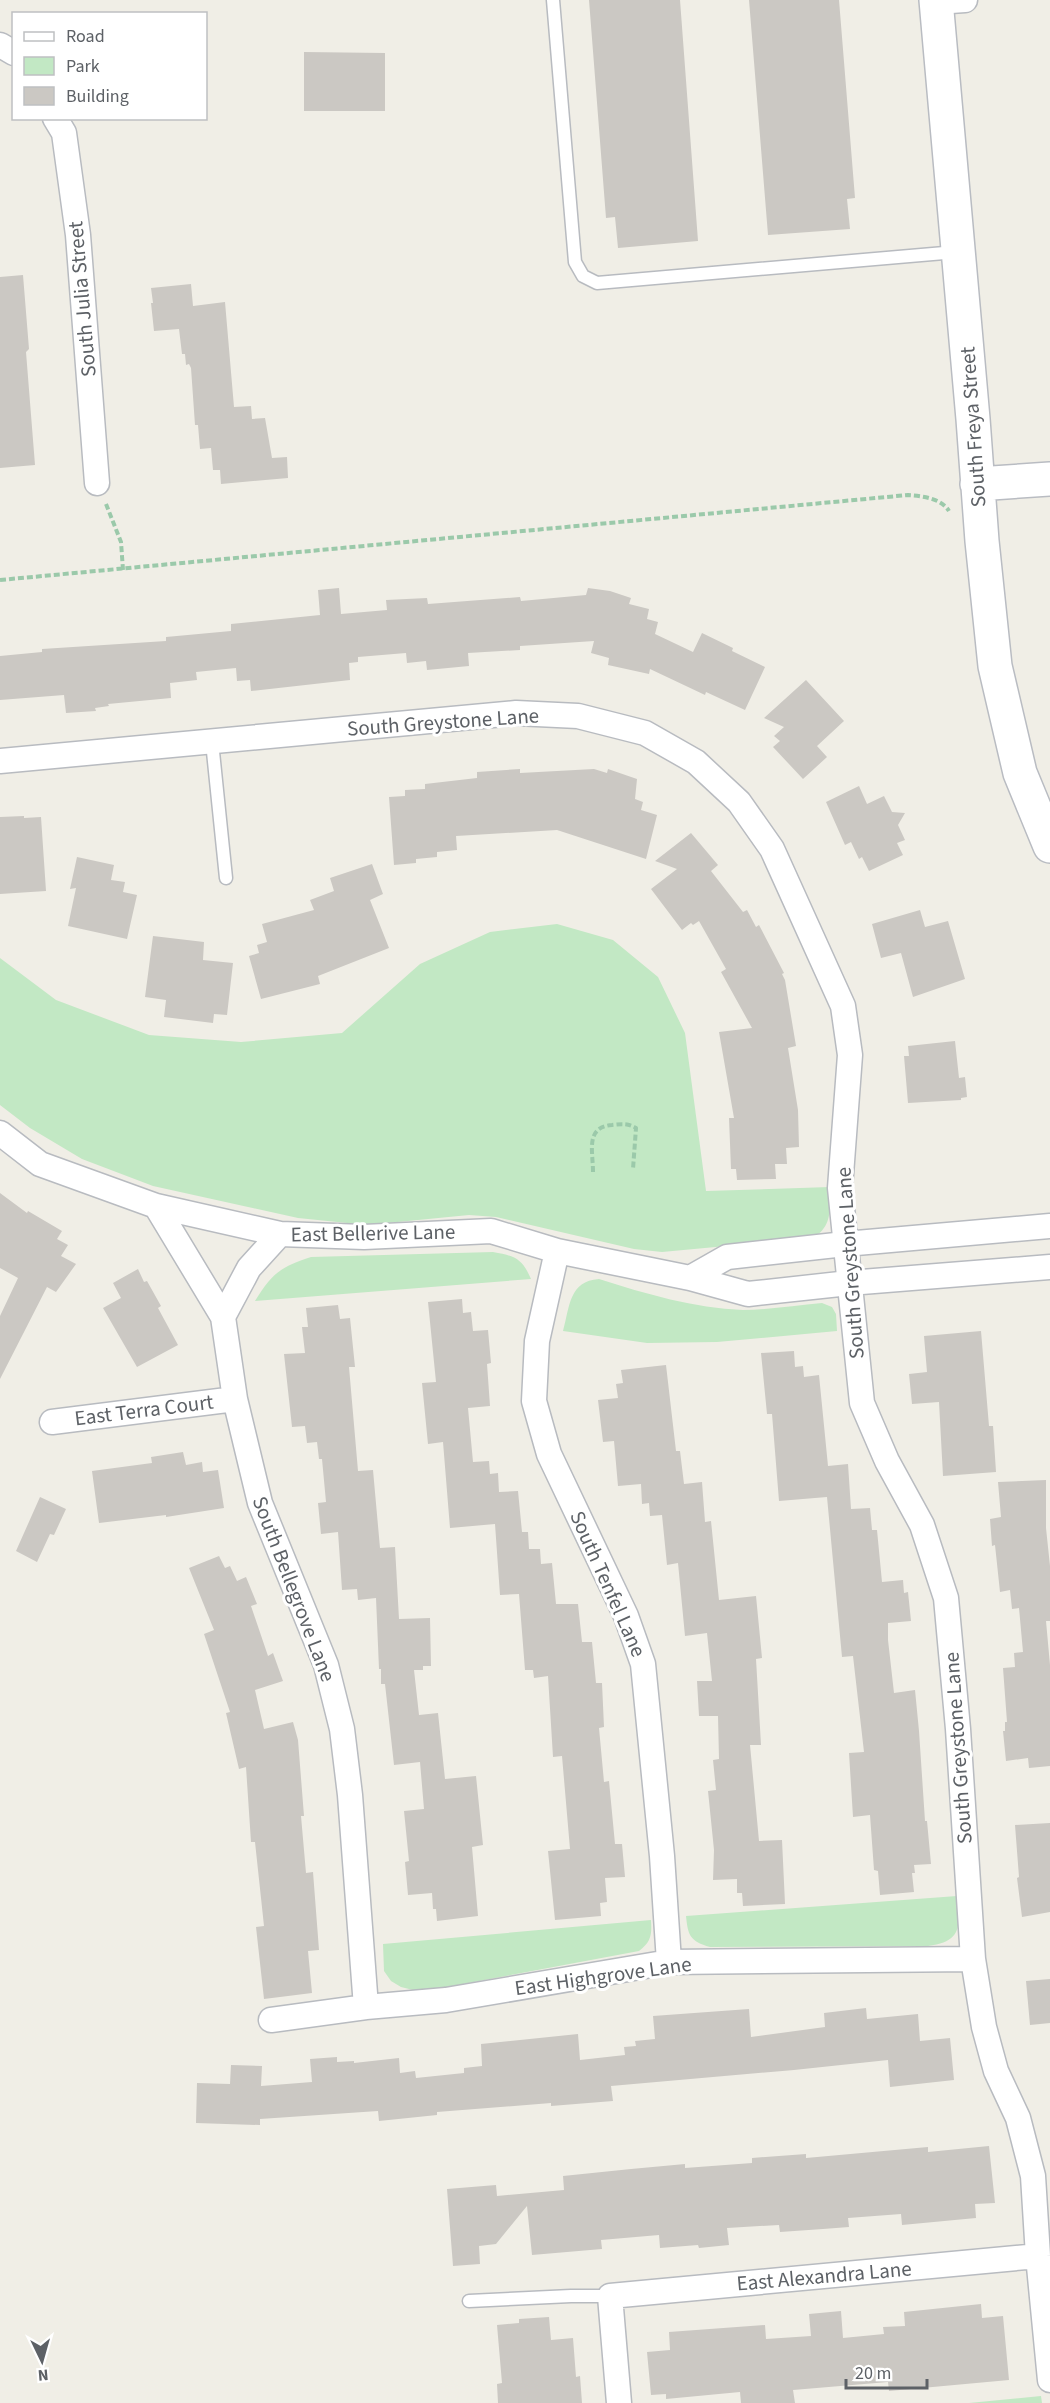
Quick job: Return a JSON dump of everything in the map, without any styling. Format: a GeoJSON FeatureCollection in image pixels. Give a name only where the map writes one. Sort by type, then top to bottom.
{"type":"FeatureCollection","features":[{"type":"Feature","properties":{"kind":"main road","name":"South Freya Street"},"geometry":{"type":"LineString","coordinates":[[946,1],[958,252],[995,666],[1020,773],[1050,846]]}},
{"type":"Feature","properties":{"kind":"main road"},"geometry":{"type":"LineString","coordinates":[[977,484],[1050,479]]}},
{"type":"Feature","properties":{"kind":"street","name":"South Julia Street"},"geometry":{"type":"LineString","coordinates":[[56,120],[64,133],[78,235],[97,483]]}},
{"type":"Feature","properties":{"kind":"street","name":"South Greystone Lane"},"geometry":{"type":"LineString","coordinates":[[0,761],[516,713],[578,716],[645,733],[696,762],[739,802],[772,849],[843,1006],[850,1055],[840,1188],[862,1403],[888,1461],[922,1525],[946,1598],[958,1729],[973,1959],[984,2027],[993,2060],[1018,2118],[1033,2176],[1050,2380]]}},
{"type":"Feature","properties":{"kind":"street","name":"East Bellerive Lane"},"geometry":{"type":"LineString","coordinates":[[0,1134],[40,1164],[156,1206],[280,1234],[364,1237],[491,1231],[557,1251],[690,1278],[748,1294],[849,1283],[1050,1267]]}},
{"type":"Feature","properties":{"kind":"street","name":"South Bellegrove Lane"},"geometry":{"type":"LineString","coordinates":[[156,1206],[222,1317],[235,1399],[260,1503],[326,1665],[342,1729],[351,1806],[366,2007]]}},
{"type":"Feature","properties":{"kind":"street"},"geometry":{"type":"LineString","coordinates":[[690,1278],[727,1257],[1050,1226]]}},
{"type":"Feature","properties":{"kind":"street"},"geometry":{"type":"LineString","coordinates":[[222,1317],[249,1268],[280,1234]]}},
{"type":"Feature","properties":{"kind":"street","name":"South Tenfel Lane"},"geometry":{"type":"LineString","coordinates":[[557,1251],[537,1341],[534,1401],[549,1454],[626,1616],[643,1664],[662,1856],[669,1962]]}},
{"type":"Feature","properties":{"kind":"street","name":"East Terra Court"},"geometry":{"type":"LineString","coordinates":[[52,1422],[235,1399]]}},
{"type":"Feature","properties":{"kind":"street","name":"East Highgrove Lane"},"geometry":{"type":"LineString","coordinates":[[271,2020],[366,2007],[446,2000],[669,1962],[973,1959]]}},
{"type":"Feature","properties":{"kind":"street","name":"East Alexandra Lane"},"geometry":{"type":"LineString","coordinates":[[610,2296],[1038,2256]]}},
{"type":"Feature","properties":{"kind":"street"},"geometry":{"type":"LineString","coordinates":[[610,2296],[619,2403]]}},
{"type":"Feature","properties":{"kind":"lane"},"geometry":{"type":"LineString","coordinates":[[553,0],[575,262],[583,276],[597,284],[958,252]]}},
{"type":"Feature","properties":{"kind":"lane"},"geometry":{"type":"LineString","coordinates":[[212,742],[226,878]]}},
{"type":"Feature","properties":{"kind":"lane"},"geometry":{"type":"LineString","coordinates":[[469,2301],[610,2296]]}},
{"type":"Feature","properties":{"kind":"path"},"geometry":{"type":"LineString","coordinates":[[97,483],[121,542],[123,570]]}},
{"type":"Feature","properties":{"kind":"path"},"geometry":{"type":"LineString","coordinates":[[0,580],[908,495],[926,496],[946,506],[954,518]]}},
{"type":"Feature","properties":{"kind":"path"},"geometry":{"type":"LineString","coordinates":[[593,1172],[593,1137],[597,1130],[602,1126],[624,1124],[636,1128],[633,1169]]}},
{"type":"Feature","properties":{"kind":"green space"},"geometry":{"type":"Polygon","coordinates":[[[557,924],[613,940],[658,977],[685,1033],[706,1191],[830,1187],[827,1222],[813,1238],[662,1252],[634,1249],[496,1217],[469,1215],[367,1225],[298,1218],[153,1186],[82,1159],[30,1128],[0,1105],[0,958],[56,1000],[149,1035],[241,1042],[342,1033],[420,964],[490,932],[557,924]]]}},
{"type":"Feature","properties":{"kind":"green space"},"geometry":{"type":"Polygon","coordinates":[[[493,1252],[517,1259],[531,1279],[255,1301],[278,1272],[311,1257],[493,1252]]]}},
{"type":"Feature","properties":{"kind":"green space"},"geometry":{"type":"Polygon","coordinates":[[[599,1279],[670,1299],[725,1309],[753,1310],[822,1303],[832,1307],[836,1314],[837,1331],[717,1342],[647,1343],[563,1331],[572,1296],[576,1290],[582,1284],[599,1279]]]}},
{"type":"Feature","properties":{"kind":"green space"},"geometry":{"type":"Polygon","coordinates":[[[957,1896],[959,1915],[957,1930],[948,1941],[928,1946],[710,1947],[691,1937],[686,1916],[957,1896]]]}},
{"type":"Feature","properties":{"kind":"green space"},"geometry":{"type":"Polygon","coordinates":[[[651,1920],[650,1938],[639,1951],[447,1987],[413,1990],[391,1981],[384,1971],[383,1944],[651,1920]]]}},
{"type":"Feature","properties":{"kind":"green space"},"geometry":{"type":"Polygon","coordinates":[[[1041,2396],[1042,2403],[969,2403],[1041,2396]]]}},
{"type":"Feature","properties":{"kind":"building"},"geometry":{"type":"Polygon","coordinates":[[[589,0],[680,0],[698,241],[618,248],[615,217],[606,218],[589,0]]]}},
{"type":"Feature","properties":{"kind":"building"},"geometry":{"type":"Polygon","coordinates":[[[749,0],[839,0],[855,198],[847,199],[850,229],[768,235],[749,0]]]}},
{"type":"Feature","properties":{"kind":"building"},"geometry":{"type":"Polygon","coordinates":[[[304,52],[385,53],[385,111],[304,111],[304,52]]]}},
{"type":"Feature","properties":{"kind":"building"},"geometry":{"type":"Polygon","coordinates":[[[23,275],[29,349],[26,352],[35,465],[0,468],[0,277],[23,275]]]}},
{"type":"Feature","properties":{"kind":"building"},"geometry":{"type":"Polygon","coordinates":[[[191,284],[193,306],[225,302],[234,407],[251,406],[252,419],[265,418],[272,458],[287,457],[288,478],[221,484],[220,470],[213,470],[211,448],[200,449],[198,425],[195,425],[191,368],[189,364],[186,365],[185,354],[182,354],[179,329],[154,331],[151,303],[153,303],[151,288],[191,284]]]}},
{"type":"Feature","properties":{"kind":"building"},"geometry":{"type":"Polygon","coordinates":[[[339,588],[341,614],[387,610],[386,600],[427,598],[428,604],[520,597],[521,601],[586,595],[588,588],[610,591],[631,598],[629,604],[649,609],[647,619],[658,622],[655,634],[693,652],[702,633],[765,667],[745,710],[706,692],[705,695],[650,669],[649,674],[608,665],[609,658],[591,653],[594,641],[520,646],[520,650],[468,653],[469,666],[427,670],[426,661],[407,663],[406,653],[358,657],[358,662],[349,663],[350,680],[251,691],[250,680],[237,681],[236,668],[196,672],[197,680],[170,683],[171,698],[108,704],[109,706],[95,708],[96,711],[66,713],[64,695],[0,700],[0,656],[42,652],[42,649],[166,641],[166,637],[231,631],[231,624],[320,615],[318,590],[339,588]]]}},
{"type":"Feature","properties":{"kind":"building"},"geometry":{"type":"Polygon","coordinates":[[[806,680],[844,721],[817,746],[827,757],[803,779],[773,747],[780,741],[774,736],[784,727],[764,718],[806,680]]]}},
{"type":"Feature","properties":{"kind":"building"},"geometry":{"type":"Polygon","coordinates":[[[520,769],[520,773],[594,769],[607,773],[608,769],[637,779],[635,799],[643,802],[641,810],[657,815],[646,859],[557,830],[456,836],[457,850],[437,852],[437,857],[416,859],[416,863],[394,865],[389,797],[405,796],[405,790],[425,789],[425,784],[477,778],[477,772],[520,769]]]}},
{"type":"Feature","properties":{"kind":"building"},"geometry":{"type":"Polygon","coordinates":[[[859,786],[867,804],[884,796],[892,812],[905,813],[898,825],[905,840],[897,843],[903,855],[869,871],[862,857],[859,859],[851,842],[845,845],[826,802],[859,786]]]}},
{"type":"Feature","properties":{"kind":"building"},"geometry":{"type":"Polygon","coordinates":[[[24,816],[24,818],[41,817],[46,891],[0,894],[0,817],[24,816]]]}},
{"type":"Feature","properties":{"kind":"building"},"geometry":{"type":"Polygon","coordinates":[[[691,833],[718,865],[711,871],[743,912],[747,910],[756,927],[759,925],[784,973],[782,974],[796,1046],[788,1048],[798,1110],[799,1147],[786,1148],[787,1164],[775,1164],[776,1179],[737,1180],[736,1169],[731,1169],[729,1118],[734,1118],[719,1032],[752,1028],[721,972],[726,969],[699,921],[693,925],[691,923],[682,930],[651,889],[677,869],[655,861],[691,833]]]}},
{"type":"Feature","properties":{"kind":"building"},"geometry":{"type":"Polygon","coordinates":[[[77,857],[114,865],[111,880],[125,882],[123,892],[137,895],[127,939],[68,926],[76,888],[70,889],[77,857]]]}},
{"type":"Feature","properties":{"kind":"building"},"geometry":{"type":"Polygon","coordinates":[[[372,864],[383,894],[370,900],[389,948],[318,976],[320,984],[261,999],[249,956],[259,953],[257,945],[267,942],[262,924],[314,910],[310,900],[334,891],[330,878],[372,864]]]}},
{"type":"Feature","properties":{"kind":"building"},"geometry":{"type":"Polygon","coordinates":[[[920,910],[925,927],[948,921],[965,979],[913,997],[901,953],[881,958],[872,924],[920,910]]]}},
{"type":"Feature","properties":{"kind":"building"},"geometry":{"type":"Polygon","coordinates":[[[153,936],[204,942],[203,960],[233,963],[227,1015],[214,1014],[213,1023],[164,1017],[166,1000],[145,997],[153,936]]]}},
{"type":"Feature","properties":{"kind":"building"},"geometry":{"type":"Polygon","coordinates":[[[955,1041],[959,1078],[965,1077],[967,1097],[961,1100],[908,1103],[904,1056],[909,1056],[908,1046],[955,1041]]]}},
{"type":"Feature","properties":{"kind":"building"},"geometry":{"type":"Polygon","coordinates":[[[0,1193],[27,1213],[28,1211],[62,1231],[57,1239],[68,1245],[61,1256],[76,1264],[56,1292],[47,1287],[0,1379],[0,1316],[18,1278],[0,1268],[0,1193]]]}},
{"type":"Feature","properties":{"kind":"building"},"geometry":{"type":"Polygon","coordinates":[[[138,1269],[161,1306],[158,1308],[178,1345],[137,1367],[103,1308],[121,1298],[113,1283],[138,1269]]]}},
{"type":"Feature","properties":{"kind":"building"},"geometry":{"type":"Polygon","coordinates":[[[462,1299],[463,1313],[471,1312],[473,1331],[488,1330],[491,1363],[487,1364],[490,1406],[468,1408],[473,1462],[489,1461],[490,1474],[498,1473],[499,1492],[518,1491],[522,1532],[528,1532],[529,1549],[540,1549],[541,1564],[552,1563],[556,1604],[578,1604],[582,1642],[592,1642],[596,1683],[602,1683],[604,1727],[599,1728],[604,1782],[609,1781],[615,1844],[622,1844],[625,1877],[605,1878],[607,1902],[600,1903],[601,1916],[555,1920],[548,1851],[570,1849],[562,1756],[553,1757],[548,1676],[534,1678],[533,1670],[525,1670],[519,1594],[500,1595],[495,1524],[450,1528],[443,1442],[428,1444],[422,1383],[436,1382],[428,1302],[462,1299]]]}},
{"type":"Feature","properties":{"kind":"building"},"geometry":{"type":"Polygon","coordinates":[[[338,1305],[340,1319],[350,1318],[355,1367],[349,1367],[358,1471],[373,1470],[380,1548],[395,1547],[399,1619],[430,1618],[431,1666],[423,1666],[423,1670],[414,1670],[419,1715],[438,1713],[445,1779],[476,1776],[483,1845],[472,1847],[478,1916],[437,1921],[436,1909],[433,1909],[432,1893],[408,1895],[405,1862],[409,1861],[404,1811],[424,1809],[420,1762],[394,1765],[385,1684],[381,1684],[381,1669],[379,1669],[376,1598],[358,1600],[357,1589],[342,1590],[338,1532],[321,1534],[318,1503],[326,1502],[322,1459],[319,1459],[317,1442],[307,1443],[305,1426],[292,1427],[284,1354],[305,1353],[302,1327],[308,1327],[306,1308],[338,1305]]]}},
{"type":"Feature","properties":{"kind":"building"},"geometry":{"type":"Polygon","coordinates":[[[981,1331],[989,1426],[993,1426],[996,1472],[943,1476],[939,1402],[912,1404],[909,1374],[927,1372],[924,1336],[981,1331]]]}},
{"type":"Feature","properties":{"kind":"building"},"geometry":{"type":"Polygon","coordinates":[[[794,1351],[795,1367],[803,1366],[804,1377],[819,1375],[828,1466],[848,1464],[851,1509],[870,1508],[872,1530],[877,1530],[882,1582],[903,1580],[904,1593],[908,1592],[911,1621],[888,1623],[888,1640],[894,1693],[915,1690],[925,1821],[927,1821],[931,1864],[914,1865],[915,1873],[912,1873],[914,1892],[880,1895],[878,1871],[874,1870],[870,1815],[853,1817],[849,1753],[864,1752],[853,1656],[842,1657],[827,1497],[779,1501],[772,1414],[767,1414],[761,1353],[794,1351]]]}},
{"type":"Feature","properties":{"kind":"building"},"geometry":{"type":"Polygon","coordinates":[[[666,1365],[676,1451],[680,1451],[684,1484],[702,1482],[705,1522],[711,1521],[719,1600],[756,1596],[762,1658],[756,1659],[761,1745],[750,1745],[759,1841],[782,1840],[785,1904],[743,1906],[742,1893],[737,1893],[737,1879],[713,1880],[714,1850],[708,1791],[716,1790],[713,1760],[719,1759],[718,1716],[699,1716],[697,1681],[712,1681],[707,1633],[685,1636],[678,1563],[667,1565],[662,1515],[650,1516],[649,1503],[642,1504],[641,1484],[618,1486],[614,1441],[603,1442],[598,1400],[618,1398],[616,1384],[623,1383],[621,1370],[666,1365]]]}},
{"type":"Feature","properties":{"kind":"building"},"geometry":{"type":"Polygon","coordinates":[[[183,1452],[186,1465],[202,1462],[203,1472],[218,1470],[224,1508],[166,1517],[166,1515],[99,1523],[92,1471],[152,1463],[151,1457],[183,1452]]]}},
{"type":"Feature","properties":{"kind":"building"},"geometry":{"type":"Polygon","coordinates":[[[1046,1480],[1046,1528],[1050,1566],[1050,1621],[1046,1621],[1050,1665],[1050,1766],[1029,1768],[1028,1758],[1006,1761],[1003,1731],[1005,1731],[1005,1722],[1007,1722],[1003,1668],[1015,1667],[1014,1653],[1023,1652],[1019,1608],[1012,1609],[1010,1590],[1000,1592],[990,1519],[1001,1517],[998,1482],[1046,1480]]]}},
{"type":"Feature","properties":{"kind":"building"},"geometry":{"type":"Polygon","coordinates":[[[40,1497],[66,1509],[54,1535],[50,1534],[37,1562],[16,1551],[40,1497]]]}},
{"type":"Feature","properties":{"kind":"building"},"geometry":{"type":"Polygon","coordinates":[[[219,1556],[225,1568],[230,1566],[237,1581],[246,1577],[257,1604],[251,1606],[268,1656],[273,1653],[283,1681],[255,1690],[264,1729],[293,1722],[298,1740],[306,1873],[313,1872],[319,1950],[308,1951],[312,1993],[264,1999],[256,1927],[264,1926],[255,1842],[251,1842],[246,1767],[239,1769],[226,1713],[230,1712],[204,1634],[214,1630],[189,1568],[219,1556]]]}},
{"type":"Feature","properties":{"kind":"building"},"geometry":{"type":"Polygon","coordinates":[[[1050,1823],[1050,1912],[1022,1917],[1017,1878],[1019,1877],[1015,1825],[1050,1823]]]}},
{"type":"Feature","properties":{"kind":"building"},"geometry":{"type":"Polygon","coordinates":[[[1050,1979],[1050,2023],[1030,2025],[1026,1981],[1050,1979]]]}},
{"type":"Feature","properties":{"kind":"building"},"geometry":{"type":"Polygon","coordinates":[[[866,2008],[867,2019],[918,2014],[920,2041],[950,2038],[954,2080],[890,2087],[888,2060],[611,2086],[613,2101],[551,2106],[551,2103],[437,2112],[437,2115],[379,2121],[378,2111],[260,2119],[260,2125],[196,2123],[197,2083],[230,2084],[231,2065],[262,2066],[261,2086],[312,2082],[310,2059],[337,2057],[337,2062],[354,2061],[354,2063],[399,2058],[400,2073],[415,2071],[416,2078],[464,2073],[464,2068],[482,2066],[481,2044],[578,2034],[580,2060],[625,2055],[624,2047],[636,2046],[635,2041],[655,2039],[653,2016],[749,2009],[751,2037],[825,2027],[824,2013],[866,2008]]]}},
{"type":"Feature","properties":{"kind":"building"},"geometry":{"type":"Polygon","coordinates":[[[989,2146],[995,2203],[975,2204],[976,2218],[902,2225],[901,2214],[848,2218],[849,2227],[780,2232],[779,2225],[727,2228],[729,2245],[660,2248],[659,2235],[601,2240],[602,2249],[532,2255],[527,2206],[496,2244],[479,2246],[480,2264],[453,2266],[447,2189],[496,2185],[497,2196],[564,2190],[563,2176],[631,2169],[685,2164],[685,2168],[752,2163],[752,2158],[806,2154],[806,2158],[928,2147],[928,2152],[989,2146]]]}},
{"type":"Feature","properties":{"kind":"building"},"geometry":{"type":"Polygon","coordinates":[[[981,2304],[982,2318],[1003,2316],[1009,2380],[889,2391],[888,2382],[793,2390],[795,2403],[741,2403],[740,2392],[666,2399],[666,2394],[651,2395],[647,2352],[670,2350],[669,2332],[765,2325],[766,2339],[811,2336],[809,2314],[841,2311],[843,2338],[884,2334],[883,2327],[905,2326],[904,2312],[981,2304]]]}},
{"type":"Feature","properties":{"kind":"building"},"geometry":{"type":"Polygon","coordinates":[[[549,2317],[551,2340],[573,2338],[576,2377],[580,2376],[582,2403],[498,2403],[497,2384],[502,2383],[497,2325],[519,2323],[519,2319],[549,2317]]]}}]}
